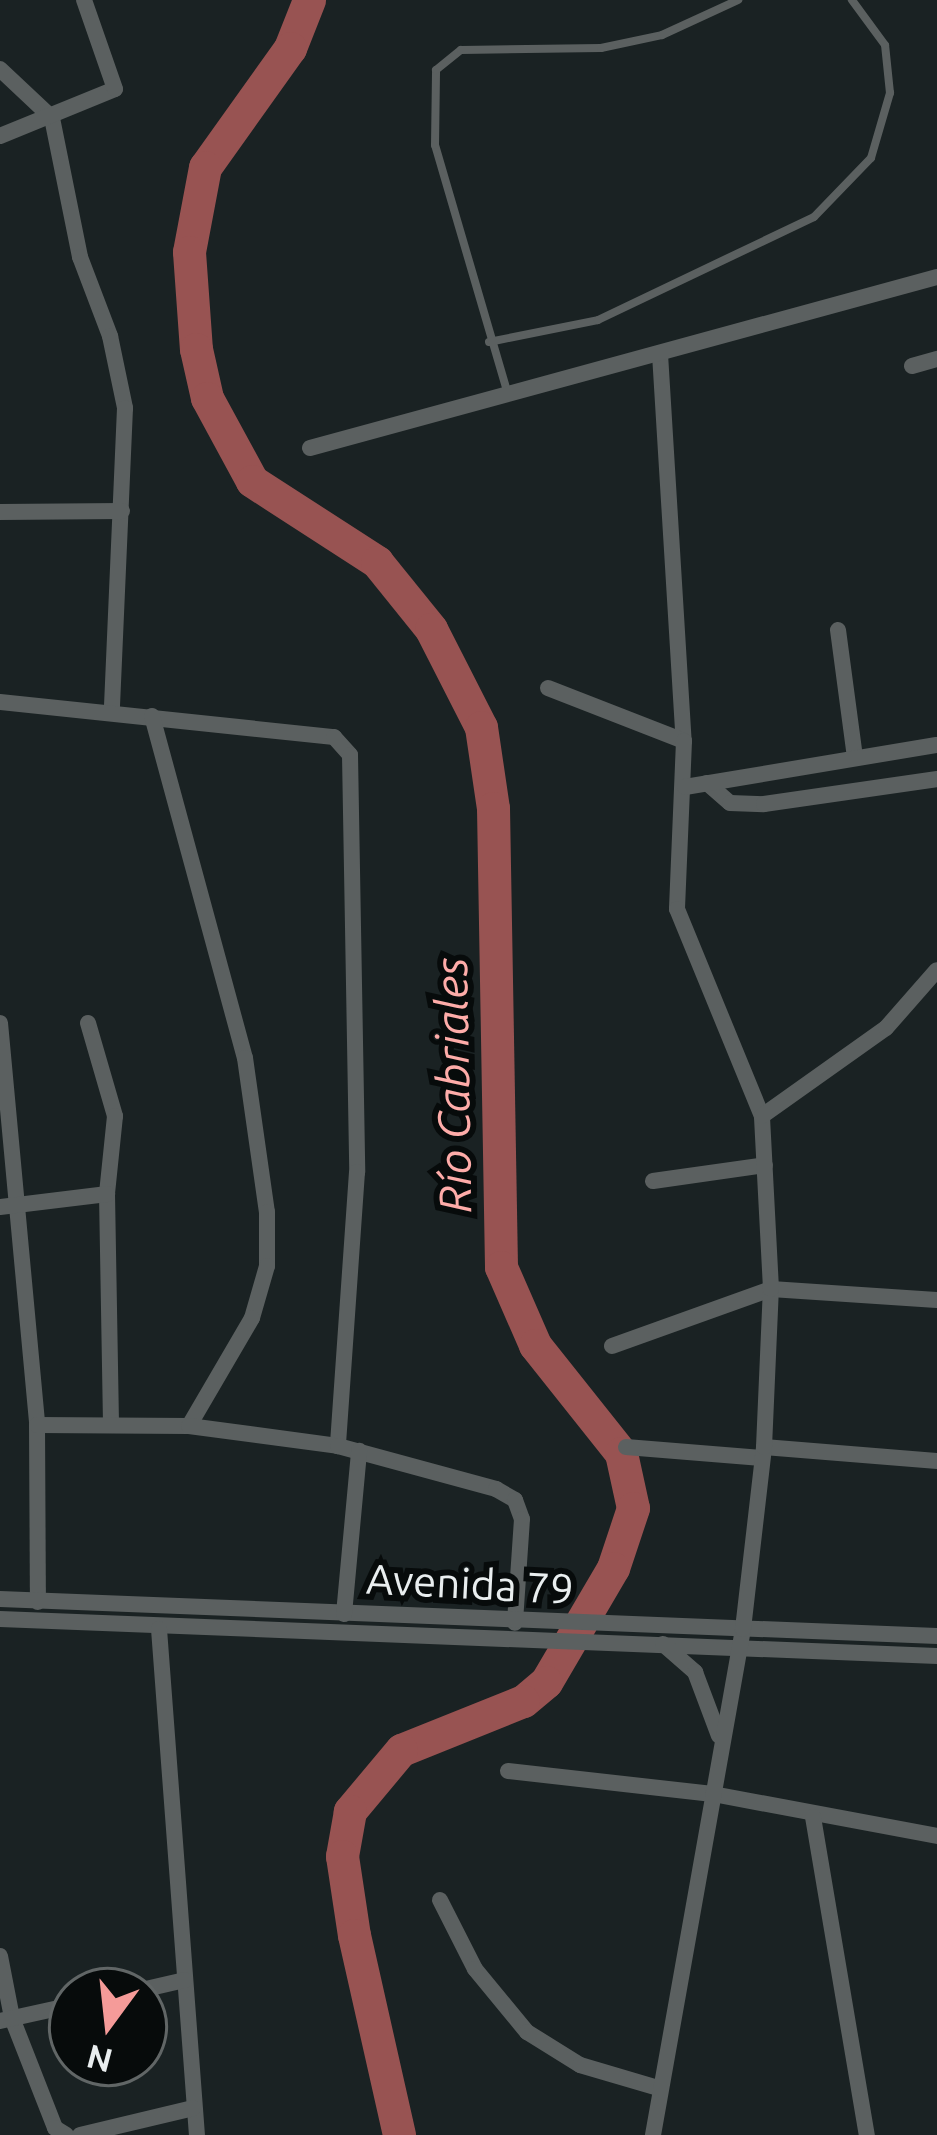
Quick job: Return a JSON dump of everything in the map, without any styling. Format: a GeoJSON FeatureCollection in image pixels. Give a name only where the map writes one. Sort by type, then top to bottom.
{"type":"FeatureCollection","features":[{"type":"Feature","properties":{"kind":"street"},"geometry":{"type":"LineString","coordinates":[[0,136],[115,89],[84,0]]}},
{"type":"Feature","properties":{"kind":"street"},"geometry":{"type":"LineString","coordinates":[[0,69],[52,118],[80,257],[110,336],[124,408],[112,709]]}},
{"type":"Feature","properties":{"kind":"street"},"geometry":{"type":"LineString","coordinates":[[310,448],[937,277]]}},
{"type":"Feature","properties":{"kind":"street"},"geometry":{"type":"LineString","coordinates":[[653,2135],[743,1628],[763,1452],[771,1289],[763,1116],[677,909],[685,741],[660,354]]}},
{"type":"Feature","properties":{"kind":"street"},"geometry":{"type":"LineString","coordinates":[[912,366],[937,359]]}},
{"type":"Feature","properties":{"kind":"street"},"geometry":{"type":"LineString","coordinates":[[0,512],[122,511]]}},
{"type":"Feature","properties":{"kind":"street"},"geometry":{"type":"LineString","coordinates":[[838,630],[855,757]]}},
{"type":"Feature","properties":{"kind":"street"},"geometry":{"type":"LineString","coordinates":[[548,688],[685,741]]}},
{"type":"Feature","properties":{"kind":"street"},"geometry":{"type":"LineString","coordinates":[[0,702],[112,709],[334,736],[350,755],[357,1172],[338,1446]]}},
{"type":"Feature","properties":{"kind":"street"},"geometry":{"type":"LineString","coordinates":[[152,716],[245,1058],[267,1212],[267,1266],[252,1318],[189,1426]]}},
{"type":"Feature","properties":{"kind":"street"},"geometry":{"type":"LineString","coordinates":[[685,787],[937,745]]}},
{"type":"Feature","properties":{"kind":"street"},"geometry":{"type":"LineString","coordinates":[[707,783],[730,803],[764,804],[937,779]]}},
{"type":"Feature","properties":{"kind":"street"},"geometry":{"type":"LineString","coordinates":[[763,1116],[886,1028],[937,970]]}},
{"type":"Feature","properties":{"kind":"street"},"geometry":{"type":"LineString","coordinates":[[0,1023],[21,1204],[38,1425],[38,1602]]}},
{"type":"Feature","properties":{"kind":"street"},"geometry":{"type":"LineString","coordinates":[[88,1023],[113,1105],[107,1194],[111,1421]]}},
{"type":"Feature","properties":{"kind":"street"},"geometry":{"type":"LineString","coordinates":[[653,1180],[765,1165]]}},
{"type":"Feature","properties":{"kind":"street"},"geometry":{"type":"LineString","coordinates":[[0,1207],[107,1194]]}},
{"type":"Feature","properties":{"kind":"street"},"geometry":{"type":"LineString","coordinates":[[612,1346],[771,1289],[937,1300]]}},
{"type":"Feature","properties":{"kind":"street"},"geometry":{"type":"LineString","coordinates":[[38,1425],[111,1421],[189,1426],[338,1446],[514,1500],[522,1520],[515,1624]]}},
{"type":"Feature","properties":{"kind":"street"},"geometry":{"type":"LineString","coordinates":[[626,1447],[937,1461]]}},
{"type":"Feature","properties":{"kind":"street"},"geometry":{"type":"LineString","coordinates":[[344,1614],[359,1451]]}},
{"type":"Feature","properties":{"kind":"street","name":"Avenida 79"},"geometry":{"type":"LineString","coordinates":[[0,1600],[344,1614],[515,1624],[537,1632],[640,1636],[743,1628],[937,1636]]}},
{"type":"Feature","properties":{"kind":"street"},"geometry":{"type":"LineString","coordinates":[[0,1619],[159,1629],[537,1632]]}},
{"type":"Feature","properties":{"kind":"street"},"geometry":{"type":"LineString","coordinates":[[159,1629],[197,2135]]}},
{"type":"Feature","properties":{"kind":"street","name":"Avenida 79"},"geometry":{"type":"LineString","coordinates":[[640,1636],[662,1644],[937,1656]]}},
{"type":"Feature","properties":{"kind":"street"},"geometry":{"type":"LineString","coordinates":[[662,1644],[695,1672],[722,1747]]}},
{"type":"Feature","properties":{"kind":"street"},"geometry":{"type":"LineString","coordinates":[[508,1772],[712,1794],[813,1817],[937,1836]]}},
{"type":"Feature","properties":{"kind":"street"},"geometry":{"type":"LineString","coordinates":[[813,1817],[867,2135]]}},
{"type":"Feature","properties":{"kind":"street"},"geometry":{"type":"LineString","coordinates":[[440,1900],[475,1969],[527,2032],[580,2065],[658,2088]]}},
{"type":"Feature","properties":{"kind":"street"},"geometry":{"type":"LineString","coordinates":[[0,1956],[6,2020],[55,2128],[66,2135]]}},
{"type":"Feature","properties":{"kind":"street"},"geometry":{"type":"LineString","coordinates":[[168,1984],[185,1980]]}},
{"type":"Feature","properties":{"kind":"street"},"geometry":{"type":"LineString","coordinates":[[6,2020],[48,2010]]}},
{"type":"Feature","properties":{"kind":"street"},"geometry":{"type":"LineString","coordinates":[[80,2135],[193,2108]]}},
{"type":"Feature","properties":{"kind":"lane"},"geometry":{"type":"LineString","coordinates":[[507,392],[435,145],[436,70],[460,50],[601,48],[662,35],[738,0]]}},
{"type":"Feature","properties":{"kind":"lane"},"geometry":{"type":"LineString","coordinates":[[489,342],[598,320],[814,217],[872,158],[890,93],[885,45],[852,0]]}},
{"type":"Feature","properties":{"kind":"waterway","name":"Río Cabriales"},"geometry":{"type":"LineString","coordinates":[[309,0],[290,48],[205,167],[189,252],[196,349],[207,398],[252,481],[377,562],[431,629],[481,727],[493,808],[501,1267],[535,1345],[621,1453],[633,1508],[613,1568],[546,1682],[523,1701],[401,1750],[350,1811],[342,1856],[354,1935],[399,2135]]}}]}
